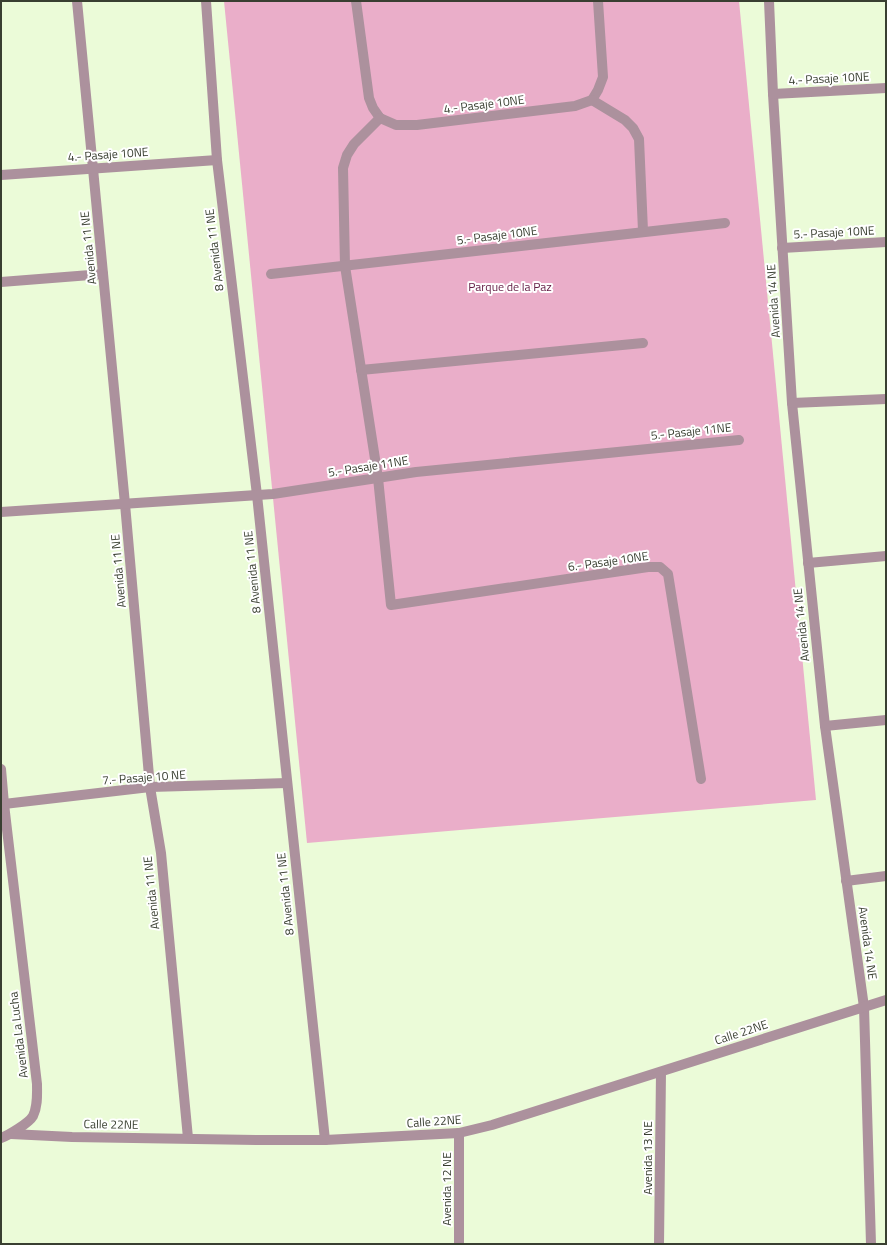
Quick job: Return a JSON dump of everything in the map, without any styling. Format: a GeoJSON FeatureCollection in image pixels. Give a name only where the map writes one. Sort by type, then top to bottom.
{"type":"FeatureCollection","features":[{"type":"Feature","properties":{"kind":"street","name":"Avenida 11 NE"},"geometry":{"type":"LineString","coordinates":[[77,1],[125,504],[150,788],[161,853],[188,1138]]}},
{"type":"Feature","properties":{"kind":"street","name":"8 Avenida 11 NE"},"geometry":{"type":"LineString","coordinates":[[206,1],[217,160],[257,496],[325,1140]]}},
{"type":"Feature","properties":{"kind":"street"},"geometry":{"type":"LineString","coordinates":[[356,1],[368,98],[380,118],[354,144],[347,155],[343,168],[345,266],[378,478]]}},
{"type":"Feature","properties":{"kind":"street"},"geometry":{"type":"LineString","coordinates":[[598,1],[603,77],[592,100],[625,120],[633,128],[639,139],[643,231]]}},
{"type":"Feature","properties":{"kind":"street","name":"Avenida 14 NE"},"geometry":{"type":"LineString","coordinates":[[769,1],[773,94],[792,403],[825,726],[864,1007],[871,1244]]}},
{"type":"Feature","properties":{"kind":"street","name":"4.- Pasaje 10NE"},"geometry":{"type":"LineString","coordinates":[[773,94],[886,88]]}},
{"type":"Feature","properties":{"kind":"street","name":"4.- Pasaje 10NE"},"geometry":{"type":"LineString","coordinates":[[380,118],[396,125],[417,125],[575,106],[592,100]]}},
{"type":"Feature","properties":{"kind":"street","name":"4.- Pasaje 10NE"},"geometry":{"type":"LineString","coordinates":[[1,175],[217,160]]}},
{"type":"Feature","properties":{"kind":"street","name":"5.- Pasaje 10NE"},"geometry":{"type":"LineString","coordinates":[[271,274],[643,231],[725,223]]}},
{"type":"Feature","properties":{"kind":"street","name":"5.- Pasaje 10NE"},"geometry":{"type":"LineString","coordinates":[[782,248],[886,242]]}},
{"type":"Feature","properties":{"kind":"street"},"geometry":{"type":"LineString","coordinates":[[1,282],[103,274]]}},
{"type":"Feature","properties":{"kind":"street"},"geometry":{"type":"LineString","coordinates":[[361,370],[644,343]]}},
{"type":"Feature","properties":{"kind":"street"},"geometry":{"type":"LineString","coordinates":[[792,403],[886,399]]}},
{"type":"Feature","properties":{"kind":"street","name":"5.- Pasaje 11NE"},"geometry":{"type":"LineString","coordinates":[[1,512],[257,496],[416,472],[739,440]]}},
{"type":"Feature","properties":{"kind":"street","name":"6.- Pasaje 10NE"},"geometry":{"type":"LineString","coordinates":[[378,478],[391,605],[648,567],[660,567],[668,574],[701,779]]}},
{"type":"Feature","properties":{"kind":"street"},"geometry":{"type":"LineString","coordinates":[[808,562],[886,556]]}},
{"type":"Feature","properties":{"kind":"street"},"geometry":{"type":"LineString","coordinates":[[825,726],[886,720]]}},
{"type":"Feature","properties":{"kind":"street","name":"Avenida La Lucha"},"geometry":{"type":"LineString","coordinates":[[1,769],[37,1084],[37,1101],[32,1117],[11,1134],[1,1138]]}},
{"type":"Feature","properties":{"kind":"street","name":"7.- Pasaje 10 NE"},"geometry":{"type":"LineString","coordinates":[[4,804],[150,788],[287,783]]}},
{"type":"Feature","properties":{"kind":"street"},"geometry":{"type":"LineString","coordinates":[[846,881],[886,876]]}},
{"type":"Feature","properties":{"kind":"street","name":"Calle 22NE"},"geometry":{"type":"LineString","coordinates":[[11,1134],[72,1137],[325,1140],[459,1133],[492,1125],[886,1000]]}},
{"type":"Feature","properties":{"kind":"street","name":"Avenida 13 NE"},"geometry":{"type":"LineString","coordinates":[[659,1244],[661,1072]]}},
{"type":"Feature","properties":{"kind":"street","name":"Avenida 12 NE"},"geometry":{"type":"LineString","coordinates":[[459,1133],[459,1244]]}},
{"type":"Feature","properties":{"kind":"green space","name":"Parque de la Paz"},"geometry":{"type":"Polygon","coordinates":[[[224,1],[739,1],[816,800],[307,843],[224,1]]]}}]}
